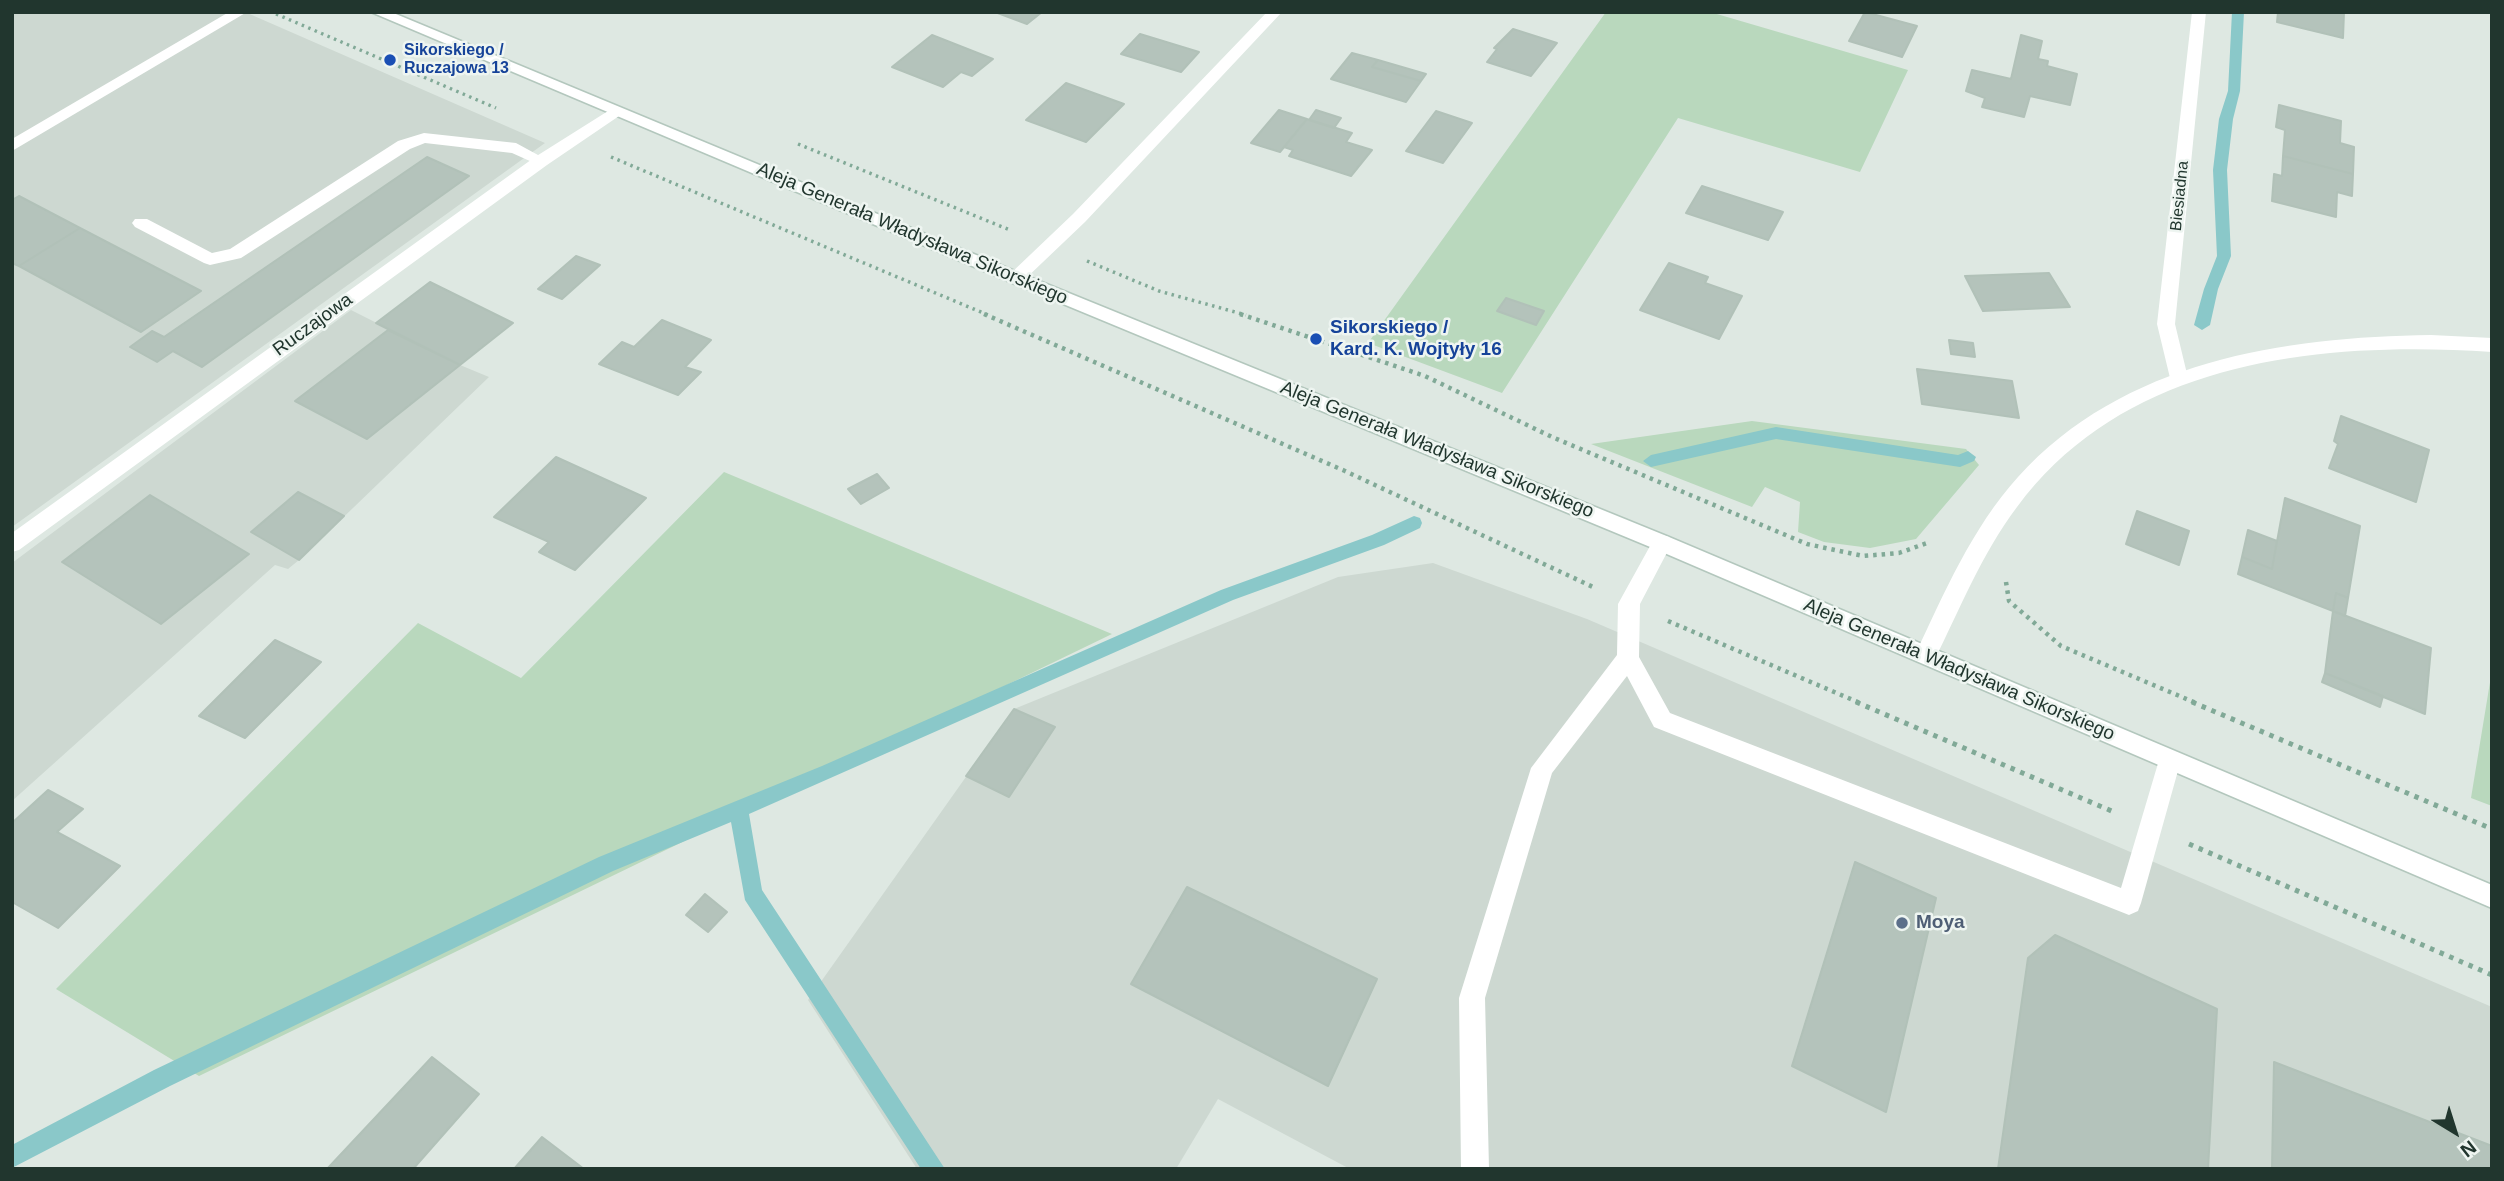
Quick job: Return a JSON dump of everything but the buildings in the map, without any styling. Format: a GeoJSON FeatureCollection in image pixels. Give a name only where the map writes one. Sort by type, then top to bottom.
{"type":"FeatureCollection","features":[{"type":"Feature","properties":{"kind":"main road"},"geometry":{"type":"LineString","coordinates":[[12,146],[240,12]]}},
{"type":"Feature","properties":{"kind":"main road","name":"Aleja Generała Władysława Sikorskiego"},"geometry":{"type":"LineString","coordinates":[[378,12],[1016,278],[1662,542],[2492,897]]}},
{"type":"Feature","properties":{"kind":"main road"},"geometry":{"type":"LineString","coordinates":[[1016,278],[1275,12]]}},
{"type":"Feature","properties":{"kind":"main road","name":"Biesiadna"},"geometry":{"type":"LineString","coordinates":[[2179,378],[2166,324],[2199,12]]}},
{"type":"Feature","properties":{"kind":"main road","name":"Ruczajowa"},"geometry":{"type":"LineString","coordinates":[[12,544],[541,161],[616,111]]}},
{"type":"Feature","properties":{"kind":"main road"},"geometry":{"type":"LineString","coordinates":[[141,223],[210,259],[235,254],[404,145],[424,138],[516,148],[541,161]]}},
{"type":"Feature","properties":{"kind":"main road"},"geometry":{"type":"LineString","coordinates":[[1926,655],[1968,564],[2026,481],[2069,440],[2116,409],[2179,378],[2227,362],[2325,346],[2451,341],[2492,345]]}},
{"type":"Feature","properties":{"kind":"main road"},"geometry":{"type":"LineString","coordinates":[[1662,542],[1629,604],[1628,658],[1662,720],[2129,903],[2170,760]]}},
{"type":"Feature","properties":{"kind":"main road"},"geometry":{"type":"LineString","coordinates":[[1475,1169],[1472,998],[1542,768],[1628,658]]}},
{"type":"Feature","properties":{"kind":"path"},"geometry":{"type":"LineString","coordinates":[[272,12],[497,108]]}},
{"type":"Feature","properties":{"kind":"path"},"geometry":{"type":"LineString","coordinates":[[572,140],[722,206],[983,313],[1345,471],[1629,604],[2492,975]]}},
{"type":"Feature","properties":{"kind":"path"},"geometry":{"type":"LineString","coordinates":[[793,142],[1159,291],[1212,304],[1425,376],[1552,437],[1807,544],[1863,556],[1899,553],[1927,543]]}},
{"type":"Feature","properties":{"kind":"path"},"geometry":{"type":"LineString","coordinates":[[2006,581],[2009,601],[2061,646],[2492,830]]}},
{"type":"Feature","properties":{"kind":"shaded area"},"geometry":{"type":"Polygon","coordinates":[[[12,12],[245,12],[545,143],[12,527],[12,12]]]}},
{"type":"Feature","properties":{"kind":"shaded area"},"geometry":{"type":"Polygon","coordinates":[[[351,310],[489,377],[299,560],[288,569],[275,565],[12,801],[12,563],[351,310]]]}},
{"type":"Feature","properties":{"kind":"shaded area"},"geometry":{"type":"Polygon","coordinates":[[[1433,563],[1587,619],[2492,1007],[2492,1169],[1350,1169],[1218,1099],[1176,1169],[917,1169],[808,1000],[1014,709],[1338,577],[1433,563]]]}},
{"type":"Feature","properties":{"kind":"green space"},"geometry":{"type":"Polygon","coordinates":[[[1606,12],[1710,12],[1908,70],[1860,172],[1678,118],[1502,393],[1368,343],[1606,12]]]}},
{"type":"Feature","properties":{"kind":"green space"},"geometry":{"type":"Polygon","coordinates":[[[1752,421],[1966,449],[1979,465],[1916,539],[1870,548],[1824,542],[1798,532],[1800,502],[1765,487],[1752,507],[1591,444],[1752,421]]]}},
{"type":"Feature","properties":{"kind":"green space"},"geometry":{"type":"Polygon","coordinates":[[[724,472],[1112,634],[199,1076],[56,989],[418,623],[521,678],[724,472]]]}},
{"type":"Feature","properties":{"kind":"green space"},"geometry":{"type":"Polygon","coordinates":[[[2492,670],[2492,806],[2471,798],[2492,670]]]}},
{"type":"Feature","properties":{"kind":"waterway"},"geometry":{"type":"LineString","coordinates":[[2202,325],[2211,289],[2224,256],[2220,170],[2226,119],[2234,91],[2238,12]]}},
{"type":"Feature","properties":{"kind":"waterway"},"geometry":{"type":"LineString","coordinates":[[1651,461],[1776,433],[1960,461],[1968,457]]}},
{"type":"Feature","properties":{"kind":"waterway"},"geometry":{"type":"LineString","coordinates":[[12,1157],[162,1078],[606,864],[829,772],[1227,595],[1378,540],[1414,523]]}},
{"type":"Feature","properties":{"kind":"waterway"},"geometry":{"type":"LineString","coordinates":[[739,811],[752,893],[934,1169]]}},
{"type":"Feature","properties":{"kind":"place","name":"Sikorskiego / Ruczajowa 13"},"geometry":{"type":"Point","coordinates":[390,60]}},
{"type":"Feature","properties":{"kind":"place","name":"Sikorskiego / Kard. K. Wojtyły 16"},"geometry":{"type":"Point","coordinates":[1316,339]}},
{"type":"Feature","properties":{"kind":"place","name":"Moya"},"geometry":{"type":"Point","coordinates":[1902,923]}}]}
